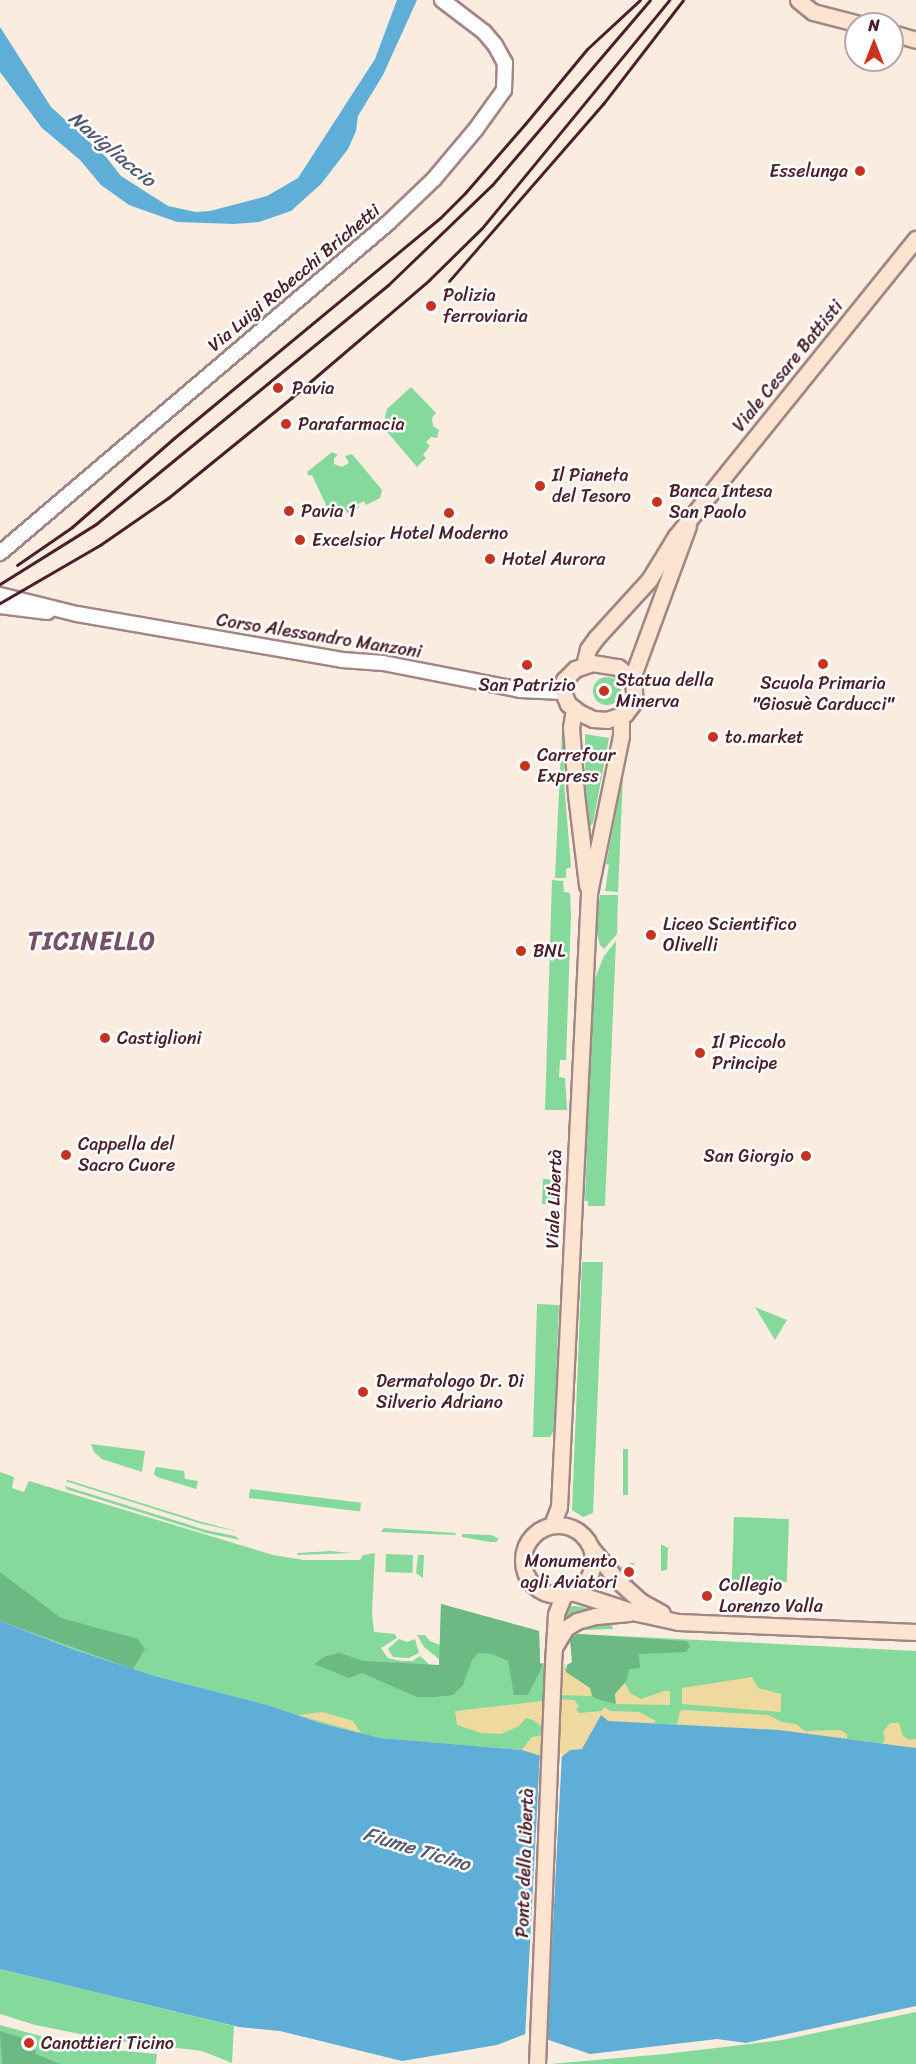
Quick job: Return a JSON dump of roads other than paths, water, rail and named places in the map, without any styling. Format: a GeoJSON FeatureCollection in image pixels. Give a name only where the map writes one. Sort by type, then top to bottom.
{"type":"FeatureCollection","features":[{"type":"Feature","properties":{"kind":"main road"},"geometry":{"type":"LineString","coordinates":[[798,0],[813,12],[844,20]]}},
{"type":"Feature","properties":{"kind":"main road","name":"Viale Cesare Battisti"},"geometry":{"type":"LineString","coordinates":[[584,665],[588,649],[648,580],[670,543],[916,239]]}},
{"type":"Feature","properties":{"kind":"main road","name":"Viale Cesare Battisti"},"geometry":{"type":"LineString","coordinates":[[632,678],[691,519]]}},
{"type":"Feature","properties":{"kind":"main road"},"geometry":{"type":"LineString","coordinates":[[610,663],[632,678],[636,687],[635,701],[629,711],[621,717],[593,719],[574,709],[563,693],[564,680],[567,675],[584,665],[610,663]]}},
{"type":"Feature","properties":{"kind":"main road","name":"Viale Libertà"},"geometry":{"type":"LineString","coordinates":[[574,709],[571,727],[576,794],[582,863],[589,893]]}},
{"type":"Feature","properties":{"kind":"main road","name":"Viale Libertà"},"geometry":{"type":"LineString","coordinates":[[560,1526],[559,1507],[589,893],[621,736],[621,717]]}},
{"type":"Feature","properties":{"kind":"main road"},"geometry":{"type":"LineString","coordinates":[[678,1622],[640,1601],[617,1580],[581,1533],[560,1526],[532,1537],[523,1558],[530,1580],[562,1593],[637,1613],[678,1622],[916,1632]]}},
{"type":"Feature","properties":{"kind":"main road"},"geometry":{"type":"LineString","coordinates":[[553,1656],[556,1614],[562,1593],[589,1576],[593,1562],[591,1546]]}},
{"type":"Feature","properties":{"kind":"main road"},"geometry":{"type":"LineString","coordinates":[[553,1656],[566,1628],[577,1621],[596,1616],[637,1613]]}},
{"type":"Feature","properties":{"kind":"main road","name":"Ponte della Libertà"},"geometry":{"type":"LineString","coordinates":[[537,2064],[553,1656]]}},
{"type":"Feature","properties":{"kind":"street","name":"Via Luigi Robecchi Brichetti"},"geometry":{"type":"LineString","coordinates":[[0,554],[388,223],[434,179],[476,129],[504,90],[505,63],[495,45],[484,32],[442,0]]}},
{"type":"Feature","properties":{"kind":"street","name":"Corso Alessandro Manzoni"},"geometry":{"type":"LineString","coordinates":[[0,595],[68,612],[342,660],[383,663],[520,690],[563,693]]}},
{"type":"Feature","properties":{"kind":"street","name":"Corso Alessandro Manzoni"},"geometry":{"type":"LineString","coordinates":[[0,606],[33,612],[68,612]]}},
{"type":"Feature","properties":{"kind":"water"},"geometry":{"type":"Polygon","coordinates":[[[397,0],[417,0],[383,75],[358,116],[356,131],[348,149],[321,184],[291,211],[259,222],[234,224],[177,222],[129,205],[101,185],[80,160],[42,128],[0,72],[0,27],[51,107],[106,157],[121,176],[168,206],[196,212],[210,211],[267,196],[298,178],[375,59],[397,0]]]}},
{"type":"Feature","properties":{"kind":"water","name":"Fiume Ticino"},"geometry":{"type":"Polygon","coordinates":[[[0,1621],[75,1650],[155,1676],[268,1705],[323,1724],[381,1738],[522,1750],[538,1755],[563,1756],[570,1750],[582,1749],[601,1715],[608,1721],[779,1730],[916,1748],[916,2006],[746,2043],[717,2039],[590,2054],[528,2033],[497,2045],[402,2061],[280,2031],[239,2027],[0,1969],[0,1621]]]}},
{"type":"Feature","properties":{"kind":"railway"},"geometry":{"type":"LineString","coordinates":[[17,565],[72,527],[174,438],[440,218],[465,193],[587,49],[640,0]]}},
{"type":"Feature","properties":{"kind":"railway"},"geometry":{"type":"LineString","coordinates":[[0,584],[96,524],[388,285],[492,185],[650,0]]}},
{"type":"Feature","properties":{"kind":"railway"},"geometry":{"type":"LineString","coordinates":[[0,603],[100,545],[168,498],[291,398],[429,280],[482,228],[669,0]]}},
{"type":"Feature","properties":{"kind":"railway"},"geometry":{"type":"LineString","coordinates":[[449,281],[603,104],[683,0]]}},
{"type":"Feature","properties":{"kind":"place","name":"Esselunga"},"geometry":{"type":"Point","coordinates":[860,171]}},
{"type":"Feature","properties":{"kind":"place","name":"Polizia ferroviaria"},"geometry":{"type":"Point","coordinates":[431,306]}},
{"type":"Feature","properties":{"kind":"place","name":"Pavia"},"geometry":{"type":"Point","coordinates":[278,388]}},
{"type":"Feature","properties":{"kind":"place","name":"Parafarmacia"},"geometry":{"type":"Point","coordinates":[286,424]}},
{"type":"Feature","properties":{"kind":"place","name":"Il Pianeta del Tesoro"},"geometry":{"type":"Point","coordinates":[540,486]}},
{"type":"Feature","properties":{"kind":"place","name":"Banca Intesa San Paolo"},"geometry":{"type":"Point","coordinates":[657,502]}},
{"type":"Feature","properties":{"kind":"place","name":"Pavia 1"},"geometry":{"type":"Point","coordinates":[289,511]}},
{"type":"Feature","properties":{"kind":"place","name":"Hotel Moderno"},"geometry":{"type":"Point","coordinates":[449,513]}},
{"type":"Feature","properties":{"kind":"place","name":"Excelsior"},"geometry":{"type":"Point","coordinates":[300,540]}},
{"type":"Feature","properties":{"kind":"place","name":"Hotel Aurora"},"geometry":{"type":"Point","coordinates":[490,559]}},
{"type":"Feature","properties":{"kind":"place","name":"Scuola Primaria \"Giosuè Carducci\""},"geometry":{"type":"Point","coordinates":[823,664]}},
{"type":"Feature","properties":{"kind":"place","name":"San Patrizio"},"geometry":{"type":"Point","coordinates":[527,665]}},
{"type":"Feature","properties":{"kind":"place","name":"Statua della Minerva"},"geometry":{"type":"Point","coordinates":[604,691]}},
{"type":"Feature","properties":{"kind":"place","name":"to.market"},"geometry":{"type":"Point","coordinates":[713,737]}},
{"type":"Feature","properties":{"kind":"place","name":"Carrefour Express"},"geometry":{"type":"Point","coordinates":[525,766]}},
{"type":"Feature","properties":{"kind":"place","name":"Liceo Scientifico Olivelli"},"geometry":{"type":"Point","coordinates":[651,935]}},
{"type":"Feature","properties":{"kind":"place","name":"BNL"},"geometry":{"type":"Point","coordinates":[521,951]}},
{"type":"Feature","properties":{"kind":"place","name":"Castiglioni"},"geometry":{"type":"Point","coordinates":[105,1038]}},
{"type":"Feature","properties":{"kind":"place","name":"Il Piccolo Principe"},"geometry":{"type":"Point","coordinates":[700,1053]}},
{"type":"Feature","properties":{"kind":"place","name":"Cappella del Sacro Cuore"},"geometry":{"type":"Point","coordinates":[66,1155]}},
{"type":"Feature","properties":{"kind":"place","name":"San Giorgio"},"geometry":{"type":"Point","coordinates":[806,1156]}},
{"type":"Feature","properties":{"kind":"place","name":"Dermatologo Dr. Di Silverio Adriano"},"geometry":{"type":"Point","coordinates":[363,1392]}},
{"type":"Feature","properties":{"kind":"place","name":"Monumento agli Aviatori"},"geometry":{"type":"Point","coordinates":[629,1572]}},
{"type":"Feature","properties":{"kind":"place","name":"Collegio Lorenzo Valla"},"geometry":{"type":"Point","coordinates":[707,1596]}},
{"type":"Feature","properties":{"kind":"place","name":"Canottieri Ticino"},"geometry":{"type":"Point","coordinates":[29,2043]}},
{"type":"Feature","properties":{"kind":"district","name":"TICINELLO"},"geometry":{"type":"Point","coordinates":[92,942]}},
{"type":"Feature","properties":{"kind":"water label","name":"Navigliaccio"},"geometry":{"type":"Point","coordinates":[112,149]}}]}
